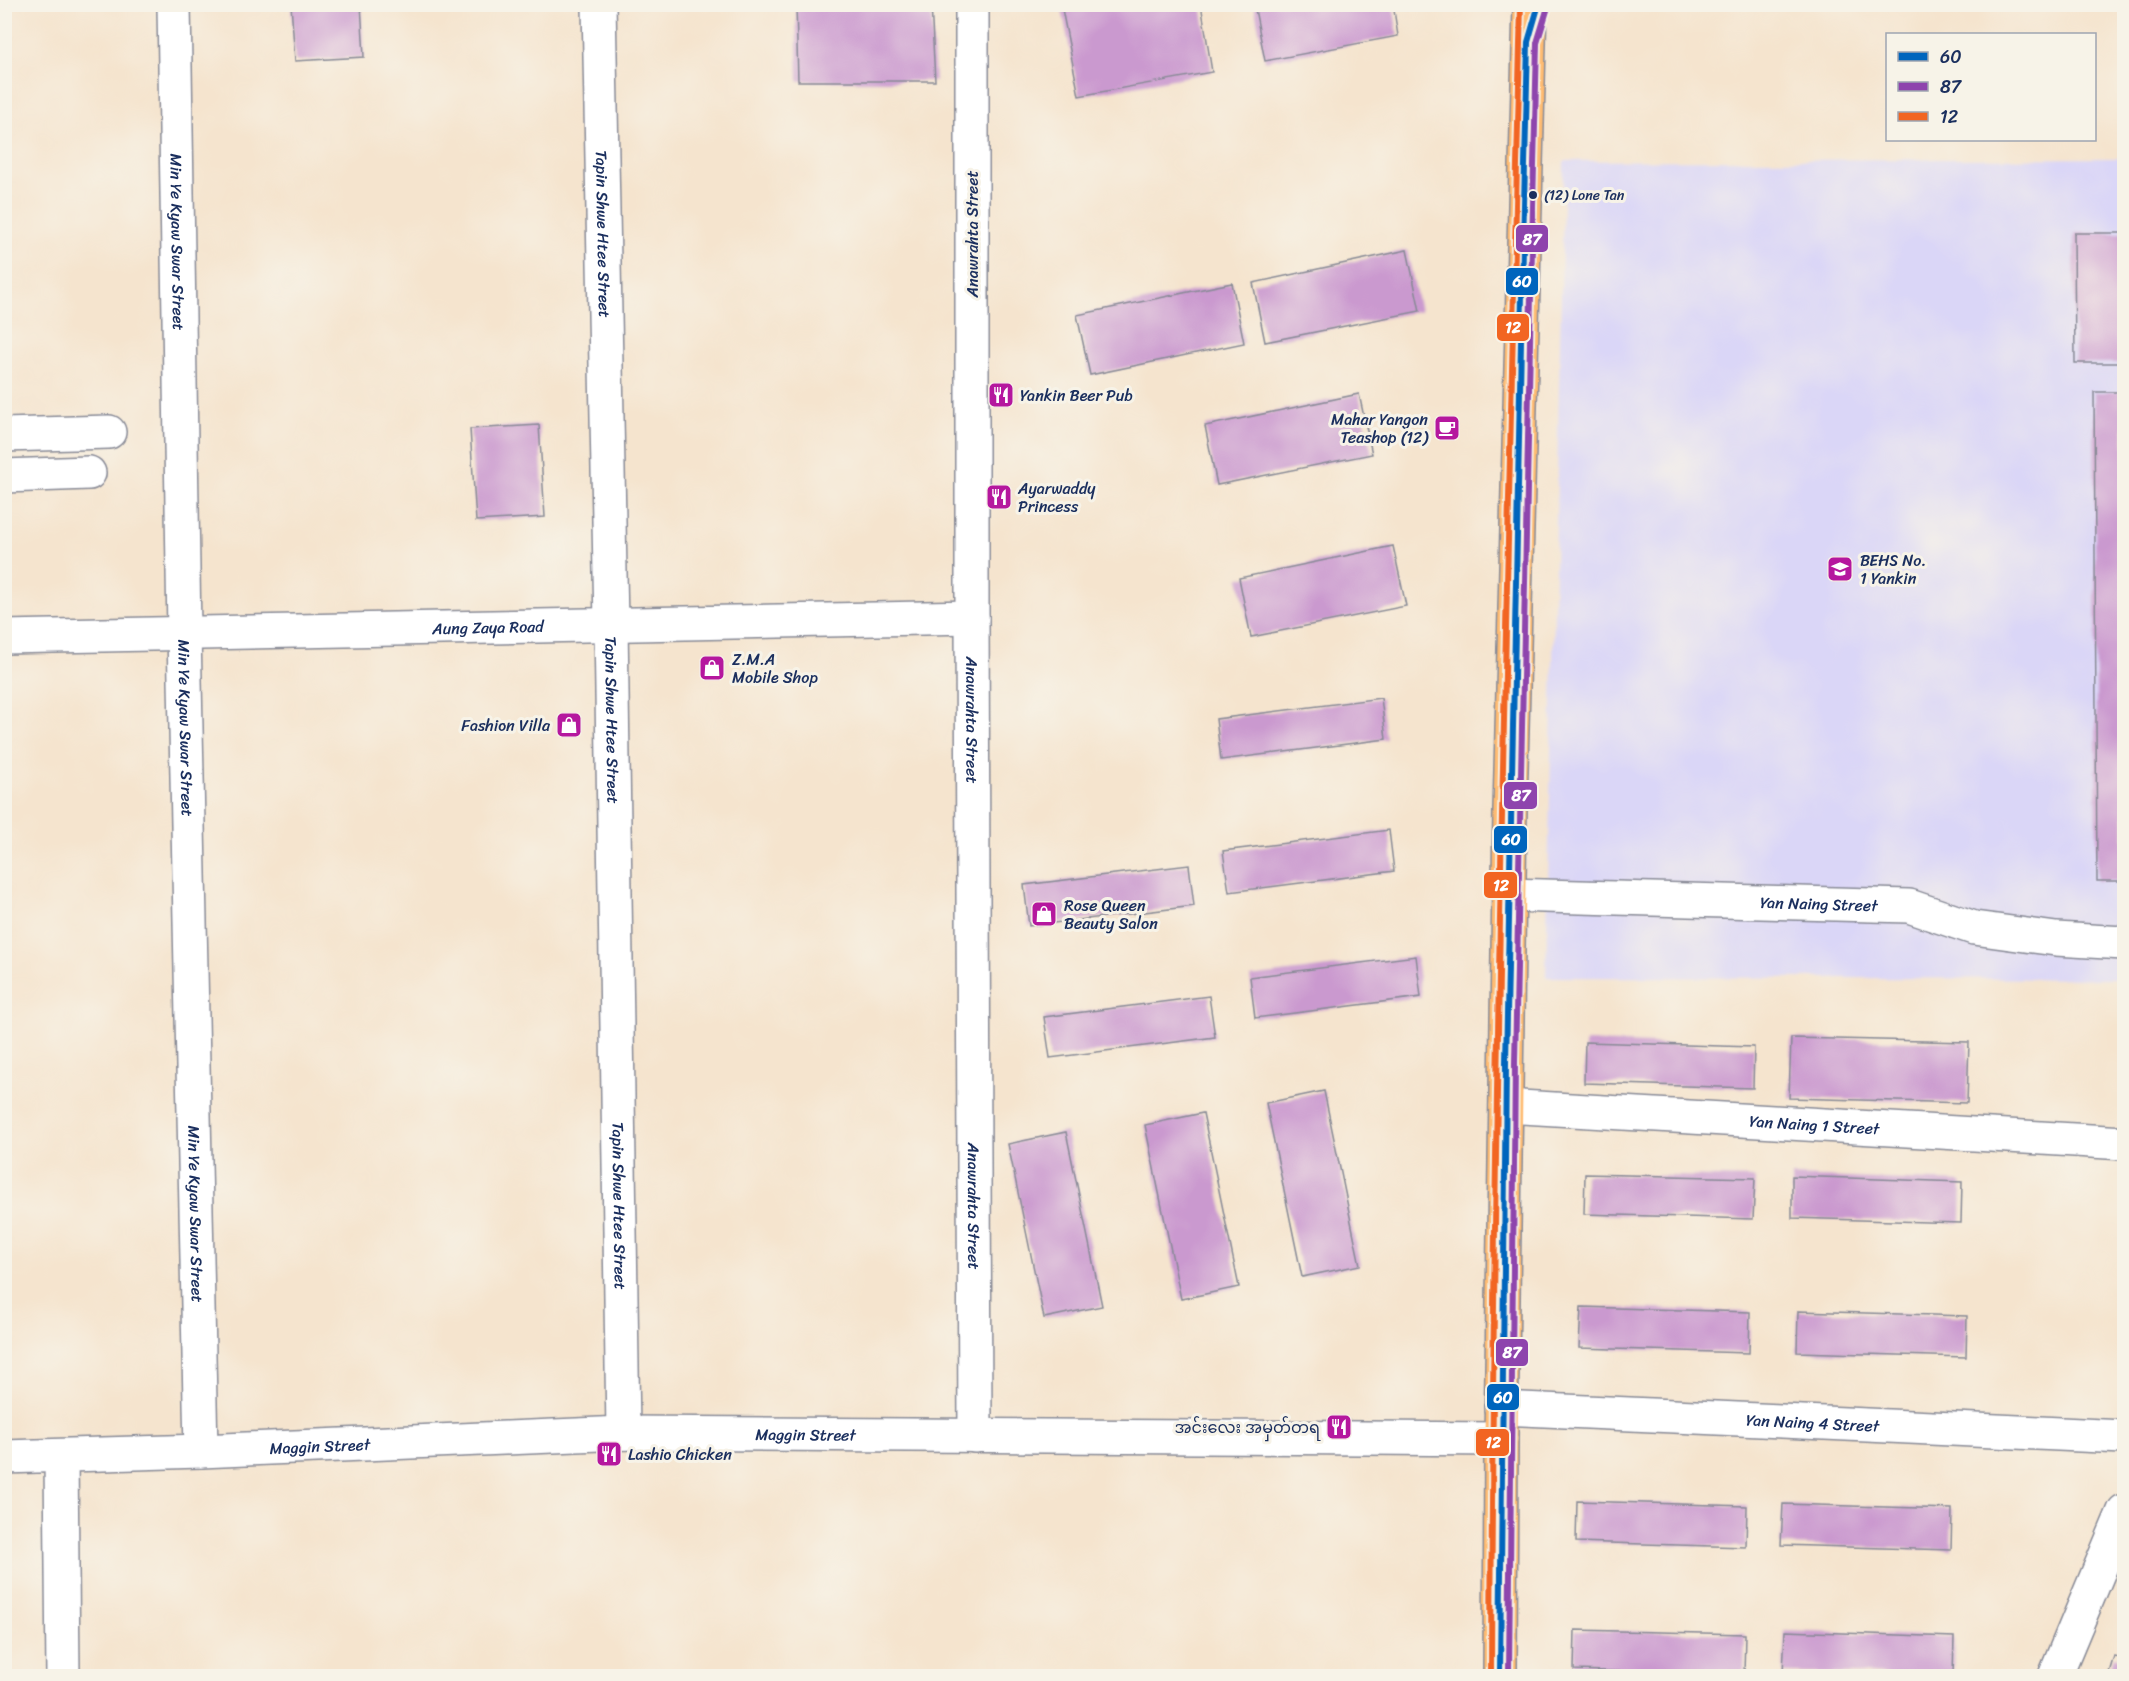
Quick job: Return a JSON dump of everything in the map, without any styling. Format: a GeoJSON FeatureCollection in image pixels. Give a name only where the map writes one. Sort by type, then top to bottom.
{"type":"FeatureCollection","features":[{"type":"Feature","properties":{"kind":"main road"},"geometry":{"type":"LineString","coordinates":[[1514,4],[1528,42]]}},
{"type":"Feature","properties":{"kind":"main road"},"geometry":{"type":"LineString","coordinates":[[1500,1677],[1501,1423],[1509,895],[1530,4]]}},
{"type":"Feature","properties":{"kind":"main road"},"geometry":{"type":"LineString","coordinates":[[1528,42],[1539,4]]}},
{"type":"Feature","properties":{"kind":"street","name":"Min Ye Kyaw Swar Street"},"geometry":{"type":"LineString","coordinates":[[174,4],[201,1451]]}},
{"type":"Feature","properties":{"kind":"street","name":"Tapin Shwe Htee Street"},"geometry":{"type":"LineString","coordinates":[[599,4],[623,1433]]}},
{"type":"Feature","properties":{"kind":"street","name":"Anawrahta Street"},"geometry":{"type":"LineString","coordinates":[[972,4],[975,1436]]}},
{"type":"Feature","properties":{"kind":"street"},"geometry":{"type":"LineString","coordinates":[[4,435],[109,432]]}},
{"type":"Feature","properties":{"kind":"street"},"geometry":{"type":"LineString","coordinates":[[4,477],[89,473]]}},
{"type":"Feature","properties":{"kind":"street","name":"Aung Zaya Road"},"geometry":{"type":"LineString","coordinates":[[4,637],[972,617]]}},
{"type":"Feature","properties":{"kind":"street","name":"Yan Naing Street"},"geometry":{"type":"LineString","coordinates":[[1509,895],[1909,906],[1974,928],[2056,939],[2124,943]]}},
{"type":"Feature","properties":{"kind":"street","name":"Yan Naing 1 Street"},"geometry":{"type":"LineString","coordinates":[[1506,1106],[2124,1143]]}},
{"type":"Feature","properties":{"kind":"street","name":"Maggin Street"},"geometry":{"type":"LineString","coordinates":[[4,1457],[623,1433],[975,1436],[1501,1423]]}},
{"type":"Feature","properties":{"kind":"street","name":"Yan Naing 4 Street"},"geometry":{"type":"LineString","coordinates":[[1501,1423],[2124,1437]]}},
{"type":"Feature","properties":{"kind":"street"},"geometry":{"type":"LineString","coordinates":[[62,1456],[63,1677]]}},
{"type":"Feature","properties":{"kind":"street"},"geometry":{"type":"LineString","coordinates":[[2055,1677],[2124,1511]]}},
{"type":"Feature","properties":{"kind":"shaded area","name":"BEHS No. 1 Yankin"},"geometry":{"type":"Polygon","coordinates":[[[2124,158],[2124,979],[1546,977],[1564,161],[2124,158]]]}},
{"type":"Feature","properties":{"kind":"building"},"geometry":{"type":"Polygon","coordinates":[[[291,4],[361,4],[364,57],[295,61],[291,4]]]}},
{"type":"Feature","properties":{"kind":"building"},"geometry":{"type":"Polygon","coordinates":[[[796,4],[931,4],[935,81],[798,81],[796,4]]]}},
{"type":"Feature","properties":{"kind":"building"},"geometry":{"type":"Polygon","coordinates":[[[1092,4],[1201,4],[1212,72],[1079,96],[1062,9],[1092,4]]]}},
{"type":"Feature","properties":{"kind":"building"},"geometry":{"type":"Polygon","coordinates":[[[1254,4],[1393,4],[1398,36],[1265,61],[1254,4]]]}},
{"type":"Feature","properties":{"kind":"building"},"geometry":{"type":"Polygon","coordinates":[[[2074,233],[2124,233],[2124,363],[2075,363],[2074,233]]]}},
{"type":"Feature","properties":{"kind":"building"},"geometry":{"type":"Polygon","coordinates":[[[1407,250],[1420,311],[1265,342],[1253,283],[1407,250]]]}},
{"type":"Feature","properties":{"kind":"building"},"geometry":{"type":"Polygon","coordinates":[[[1232,283],[1244,343],[1090,375],[1077,315],[1232,283]]]}},
{"type":"Feature","properties":{"kind":"building"},"geometry":{"type":"Polygon","coordinates":[[[2094,392],[2124,392],[2124,881],[2097,881],[2094,392]]]}},
{"type":"Feature","properties":{"kind":"building"},"geometry":{"type":"Polygon","coordinates":[[[1359,394],[1372,454],[1217,485],[1205,426],[1359,394]]]}},
{"type":"Feature","properties":{"kind":"building"},"geometry":{"type":"Polygon","coordinates":[[[539,425],[545,517],[476,521],[470,429],[539,425]]]}},
{"type":"Feature","properties":{"kind":"building"},"geometry":{"type":"Polygon","coordinates":[[[1393,546],[1406,606],[1251,637],[1239,578],[1393,546]]]}},
{"type":"Feature","properties":{"kind":"building"},"geometry":{"type":"Polygon","coordinates":[[[1381,698],[1386,739],[1221,760],[1216,719],[1381,698]]]}},
{"type":"Feature","properties":{"kind":"building"},"geometry":{"type":"Polygon","coordinates":[[[1389,830],[1394,871],[1229,892],[1223,851],[1389,830]]]}},
{"type":"Feature","properties":{"kind":"building"},"geometry":{"type":"Polygon","coordinates":[[[1189,865],[1194,906],[1029,926],[1024,885],[1189,865]]]}},
{"type":"Feature","properties":{"kind":"building"},"geometry":{"type":"Polygon","coordinates":[[[1416,956],[1421,997],[1255,1018],[1250,977],[1416,956]]]}},
{"type":"Feature","properties":{"kind":"building"},"geometry":{"type":"Polygon","coordinates":[[[1209,996],[1215,1037],[1050,1058],[1044,1017],[1209,996]]]}},
{"type":"Feature","properties":{"kind":"building"},"geometry":{"type":"Polygon","coordinates":[[[1791,1038],[1969,1042],[1967,1103],[1789,1098],[1791,1038]]]}},
{"type":"Feature","properties":{"kind":"building"},"geometry":{"type":"Polygon","coordinates":[[[1585,1042],[1754,1047],[1753,1088],[1584,1083],[1585,1042]]]}},
{"type":"Feature","properties":{"kind":"building"},"geometry":{"type":"Polygon","coordinates":[[[1324,1091],[1360,1265],[1302,1277],[1266,1103],[1324,1091]]]}},
{"type":"Feature","properties":{"kind":"building"},"geometry":{"type":"Polygon","coordinates":[[[1203,1113],[1239,1287],[1181,1299],[1145,1125],[1203,1113]]]}},
{"type":"Feature","properties":{"kind":"building"},"geometry":{"type":"Polygon","coordinates":[[[1066,1132],[1102,1306],[1044,1318],[1008,1144],[1066,1132]]]}},
{"type":"Feature","properties":{"kind":"building"},"geometry":{"type":"Polygon","coordinates":[[[1585,1174],[1755,1178],[1753,1219],[1584,1214],[1585,1174]]]}},
{"type":"Feature","properties":{"kind":"building"},"geometry":{"type":"Polygon","coordinates":[[[1792,1176],[1962,1182],[1961,1223],[1792,1218],[1792,1176]]]}},
{"type":"Feature","properties":{"kind":"building"},"geometry":{"type":"Polygon","coordinates":[[[1581,1307],[1750,1312],[1749,1353],[1579,1348],[1581,1307]]]}},
{"type":"Feature","properties":{"kind":"building"},"geometry":{"type":"Polygon","coordinates":[[[1798,1311],[1967,1316],[1966,1357],[1797,1352],[1798,1311]]]}},
{"type":"Feature","properties":{"kind":"building"},"geometry":{"type":"Polygon","coordinates":[[[1577,1501],[1747,1506],[1746,1547],[1576,1542],[1577,1501]]]}},
{"type":"Feature","properties":{"kind":"building"},"geometry":{"type":"Polygon","coordinates":[[[1783,1504],[1952,1509],[1951,1550],[1781,1545],[1783,1504]]]}},
{"type":"Feature","properties":{"kind":"building"},"geometry":{"type":"Polygon","coordinates":[[[1575,1630],[1745,1634],[1744,1675],[1574,1670],[1575,1630]]]}},
{"type":"Feature","properties":{"kind":"building"},"geometry":{"type":"Polygon","coordinates":[[[1785,1631],[1954,1637],[1953,1676],[1783,1673],[1785,1631]]]}},
{"type":"Feature","properties":{"kind":"building"},"geometry":{"type":"Polygon","coordinates":[[[2114,1656],[2124,1660],[2124,1676],[2108,1676],[2114,1656]]]}},
{"type":"Feature","properties":{"kind":"transit line","name":"12"},"geometry":{"type":"LineString","coordinates":[[1491,1676],[1498,1049],[1521,4]]}},
{"type":"Feature","properties":{"kind":"transit line","name":"60"},"geometry":{"type":"LineString","coordinates":[[1500,1676],[1506,1063],[1523,246],[1528,42],[1539,4]]}},
{"type":"Feature","properties":{"kind":"transit line","name":"87"},"geometry":{"type":"LineString","coordinates":[[1509,1676],[1515,1063],[1532,247],[1537,43],[1548,7]]}},
{"type":"Feature","properties":{"kind":"place","name":"(12) Lone Tan"},"geometry":{"type":"Point","coordinates":[1533,195]}},
{"type":"Feature","properties":{"kind":"place","name":"Yankin Beer Pub"},"geometry":{"type":"Point","coordinates":[1001,395]}},
{"type":"Feature","properties":{"kind":"place","name":"Mahar Yangon Teashop (12)"},"geometry":{"type":"Point","coordinates":[1447,428]}},
{"type":"Feature","properties":{"kind":"place","name":"Ayarwaddy Princess"},"geometry":{"type":"Point","coordinates":[999,497]}},
{"type":"Feature","properties":{"kind":"place","name":"BEHS No. 1 Yankin"},"geometry":{"type":"Point","coordinates":[1840,569]}},
{"type":"Feature","properties":{"kind":"place","name":"Z.M.A Mobile Shop"},"geometry":{"type":"Point","coordinates":[712,668]}},
{"type":"Feature","properties":{"kind":"place","name":"Fashion Villa"},"geometry":{"type":"Point","coordinates":[569,725]}},
{"type":"Feature","properties":{"kind":"place","name":"Rose Queen Beauty Salon"},"geometry":{"type":"Point","coordinates":[1044,914]}},
{"type":"Feature","properties":{"kind":"place","name":"အင်းလေး အမှတ်တရ"},"geometry":{"type":"Point","coordinates":[1339,1427]}},
{"type":"Feature","properties":{"kind":"place","name":"Lashio Chicken"},"geometry":{"type":"Point","coordinates":[609,1454]}}]}
